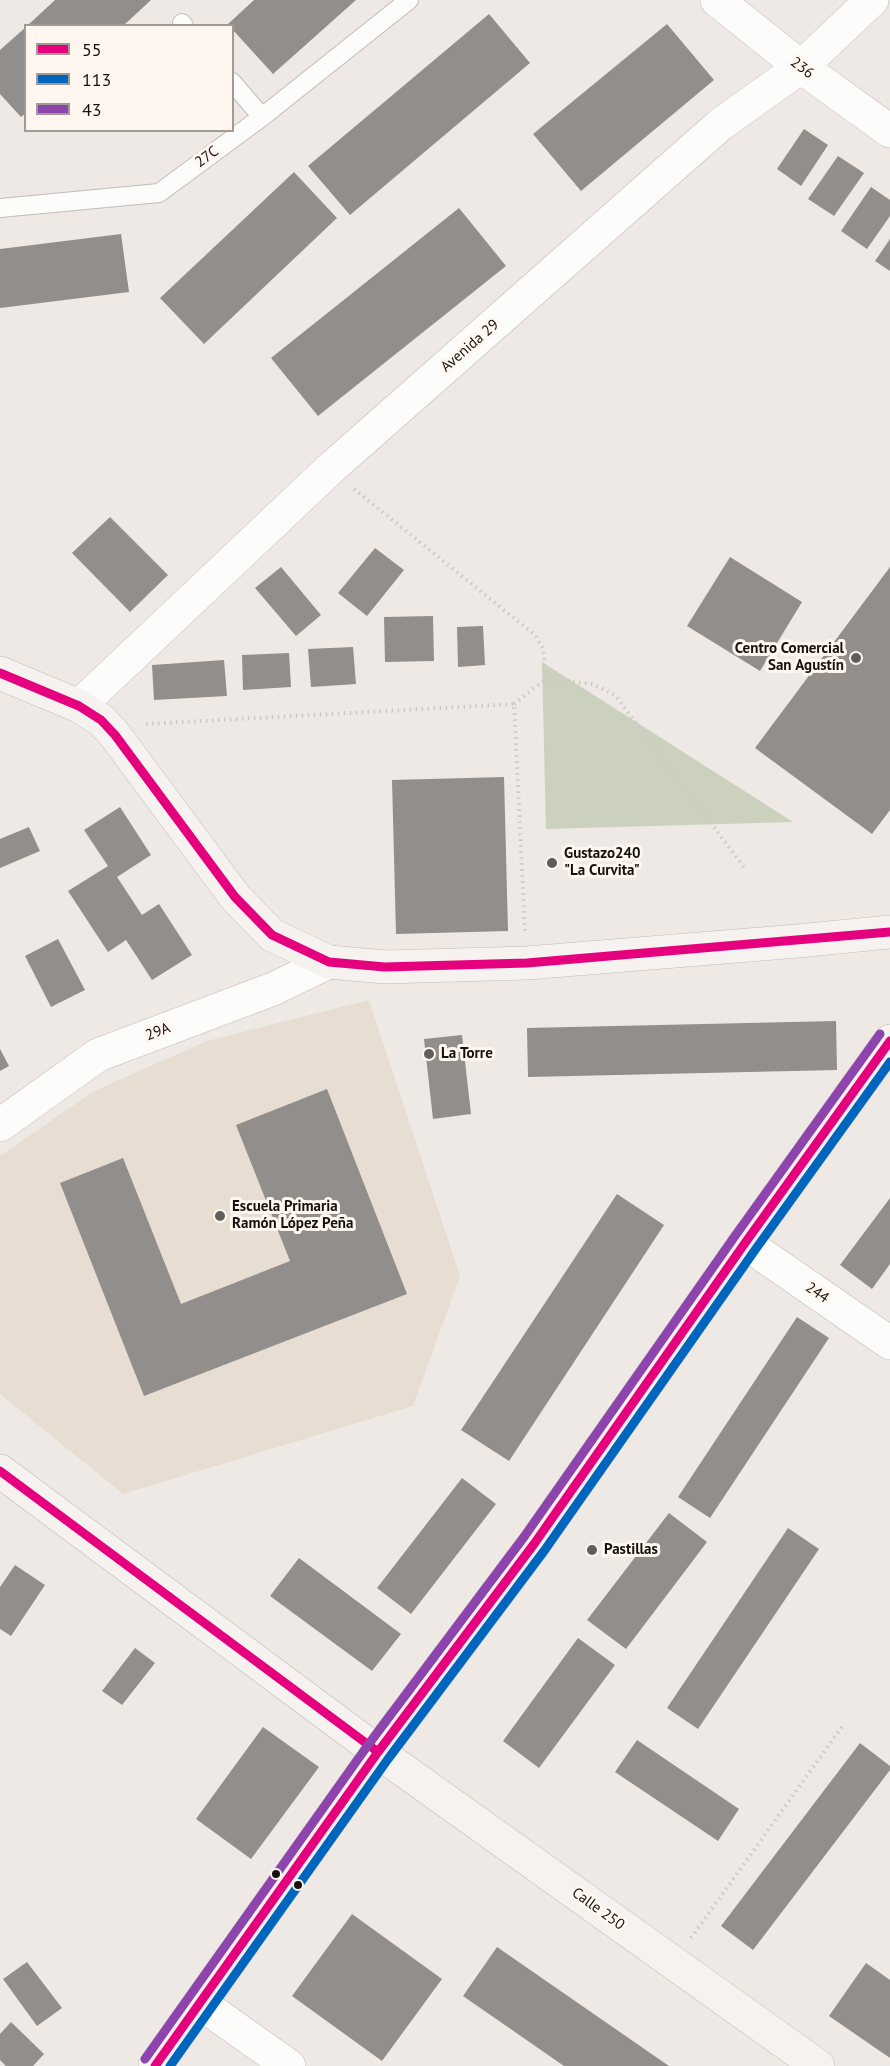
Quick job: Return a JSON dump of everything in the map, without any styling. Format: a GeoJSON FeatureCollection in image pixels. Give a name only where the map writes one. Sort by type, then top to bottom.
{"type":"FeatureCollection","features":[{"type":"Feature","properties":{"kind":"street","name":"236"},"geometry":{"type":"LineString","coordinates":[[717,0],[801,67],[890,131]]}},
{"type":"Feature","properties":{"kind":"street","name":"Avenida 29"},"geometry":{"type":"LineString","coordinates":[[79,706],[330,470],[721,124],[801,67],[872,0]]}},
{"type":"Feature","properties":{"kind":"street"},"geometry":{"type":"LineString","coordinates":[[0,673],[79,706],[101,720],[115,735],[235,897],[272,935],[329,962],[385,967],[527,963],[890,932]]}},
{"type":"Feature","properties":{"kind":"street","name":"29A"},"geometry":{"type":"LineString","coordinates":[[0,1125],[98,1055],[273,989],[329,962]]}},
{"type":"Feature","properties":{"kind":"street"},"geometry":{"type":"LineString","coordinates":[[155,2066],[378,1752],[534,1544],[890,1041]]}},
{"type":"Feature","properties":{"kind":"street","name":"244"},"geometry":{"type":"LineString","coordinates":[[745,1243],[890,1343]]}},
{"type":"Feature","properties":{"kind":"street","name":"Calle 250"},"geometry":{"type":"LineString","coordinates":[[0,1471],[378,1752],[818,2066]]}},
{"type":"Feature","properties":{"kind":"street"},"geometry":{"type":"LineString","coordinates":[[200,2003],[290,2066]]}},
{"type":"Feature","properties":{"kind":"lane","name":"27C"},"geometry":{"type":"LineString","coordinates":[[0,208],[159,193],[262,117],[409,0]]}},
{"type":"Feature","properties":{"kind":"lane"},"geometry":{"type":"LineString","coordinates":[[234,84],[262,117]]}},
{"type":"Feature","properties":{"kind":"path"},"geometry":{"type":"LineString","coordinates":[[330,470],[535,635],[543,648],[546,679]]}},
{"type":"Feature","properties":{"kind":"path"},"geometry":{"type":"LineString","coordinates":[[115,735],[149,723],[514,704],[546,679],[592,684],[615,695],[746,870]]}},
{"type":"Feature","properties":{"kind":"path"},"geometry":{"type":"LineString","coordinates":[[514,704],[527,963]]}},
{"type":"Feature","properties":{"kind":"path"},"geometry":{"type":"LineString","coordinates":[[674,1963],[844,1724]]}},
{"type":"Feature","properties":{"kind":"shaded area","name":"Escuela Primaria Ramón López Peña"},"geometry":{"type":"Polygon","coordinates":[[[369,1000],[460,1276],[413,1406],[123,1494],[0,1394],[0,1156],[94,1091],[207,1041],[369,1000]]]}},
{"type":"Feature","properties":{"kind":"green space"},"geometry":{"type":"Polygon","coordinates":[[[542,662],[793,822],[546,829],[542,662]]]}},
{"type":"Feature","properties":{"kind":"building"},"geometry":{"type":"Polygon","coordinates":[[[55,0],[151,0],[125,24],[29,24],[55,0]]]}},
{"type":"Feature","properties":{"kind":"building"},"geometry":{"type":"Polygon","coordinates":[[[254,0],[356,0],[273,74],[234,31],[234,24],[228,24],[254,0]]]}},
{"type":"Feature","properties":{"kind":"building"},"geometry":{"type":"Polygon","coordinates":[[[489,14],[530,63],[350,215],[308,166],[489,14]]]}},
{"type":"Feature","properties":{"kind":"building"},"geometry":{"type":"Polygon","coordinates":[[[667,24],[714,80],[581,191],[533,134],[667,24]]]}},
{"type":"Feature","properties":{"kind":"building"},"geometry":{"type":"Polygon","coordinates":[[[24,29],[24,115],[21,117],[0,94],[0,50],[24,29]]]}},
{"type":"Feature","properties":{"kind":"building"},"geometry":{"type":"Polygon","coordinates":[[[804,129],[828,145],[801,186],[777,169],[804,129]]]}},
{"type":"Feature","properties":{"kind":"building"},"geometry":{"type":"Polygon","coordinates":[[[838,156],[864,173],[834,216],[808,199],[838,156]]]}},
{"type":"Feature","properties":{"kind":"building"},"geometry":{"type":"Polygon","coordinates":[[[294,172],[337,218],[204,344],[160,298],[294,172]]]}},
{"type":"Feature","properties":{"kind":"building"},"geometry":{"type":"Polygon","coordinates":[[[871,187],[890,200],[890,216],[867,249],[841,231],[871,187]]]}},
{"type":"Feature","properties":{"kind":"building"},"geometry":{"type":"Polygon","coordinates":[[[459,208],[506,266],[318,416],[271,358],[459,208]]]}},
{"type":"Feature","properties":{"kind":"building"},"geometry":{"type":"Polygon","coordinates":[[[121,234],[129,292],[0,308],[0,249],[121,234]]]}},
{"type":"Feature","properties":{"kind":"building"},"geometry":{"type":"Polygon","coordinates":[[[890,239],[890,271],[875,261],[890,239]]]}},
{"type":"Feature","properties":{"kind":"building"},"geometry":{"type":"Polygon","coordinates":[[[110,517],[168,575],[130,612],[72,553],[110,517]]]}},
{"type":"Feature","properties":{"kind":"building"},"geometry":{"type":"Polygon","coordinates":[[[375,548],[404,570],[367,616],[338,593],[375,548]]]}},
{"type":"Feature","properties":{"kind":"building"},"geometry":{"type":"Polygon","coordinates":[[[730,557],[802,602],[760,671],[687,626],[730,557]]]}},
{"type":"Feature","properties":{"kind":"building"},"geometry":{"type":"Polygon","coordinates":[[[281,567],[321,615],[296,636],[255,588],[281,567]]]}},
{"type":"Feature","properties":{"kind":"building","name":"Centro Comercial San Agustín"},"geometry":{"type":"Polygon","coordinates":[[[890,567],[890,810],[872,834],[755,748],[890,567]]]}},
{"type":"Feature","properties":{"kind":"building"},"geometry":{"type":"Polygon","coordinates":[[[433,616],[434,661],[385,662],[384,617],[433,616]]]}},
{"type":"Feature","properties":{"kind":"building"},"geometry":{"type":"Polygon","coordinates":[[[483,626],[485,665],[458,667],[457,627],[483,626]]]}},
{"type":"Feature","properties":{"kind":"building"},"geometry":{"type":"Polygon","coordinates":[[[353,647],[356,684],[311,687],[308,649],[353,647]]]}},
{"type":"Feature","properties":{"kind":"building"},"geometry":{"type":"Polygon","coordinates":[[[289,653],[291,687],[243,690],[242,655],[289,653]]]}},
{"type":"Feature","properties":{"kind":"building"},"geometry":{"type":"Polygon","coordinates":[[[224,660],[227,696],[154,700],[152,665],[224,660]]]}},
{"type":"Feature","properties":{"kind":"building"},"geometry":{"type":"Polygon","coordinates":[[[504,777],[508,931],[396,934],[392,780],[504,777]]]}},
{"type":"Feature","properties":{"kind":"building"},"geometry":{"type":"Polygon","coordinates":[[[120,807],[151,855],[117,877],[142,915],[159,904],[192,955],[152,980],[126,940],[108,952],[68,891],[108,866],[84,830],[120,807]]]}},
{"type":"Feature","properties":{"kind":"building"},"geometry":{"type":"Polygon","coordinates":[[[29,827],[40,851],[0,868],[0,839],[29,827]]]}},
{"type":"Feature","properties":{"kind":"building"},"geometry":{"type":"Polygon","coordinates":[[[58,939],[85,990],[51,1007],[25,956],[58,939]]]}},
{"type":"Feature","properties":{"kind":"building"},"geometry":{"type":"Polygon","coordinates":[[[836,1021],[837,1070],[528,1077],[527,1028],[836,1021]]]}},
{"type":"Feature","properties":{"kind":"building"},"geometry":{"type":"Polygon","coordinates":[[[462,1035],[471,1114],[433,1119],[424,1039],[462,1035]]]}},
{"type":"Feature","properties":{"kind":"building"},"geometry":{"type":"Polygon","coordinates":[[[0,1049],[9,1066],[0,1071],[0,1049]]]}},
{"type":"Feature","properties":{"kind":"building"},"geometry":{"type":"Polygon","coordinates":[[[327,1089],[407,1294],[144,1396],[60,1183],[123,1158],[181,1304],[290,1261],[236,1125],[327,1089]]]}},
{"type":"Feature","properties":{"kind":"building"},"geometry":{"type":"Polygon","coordinates":[[[617,1194],[664,1225],[509,1461],[461,1430],[617,1194]]]}},
{"type":"Feature","properties":{"kind":"building"},"geometry":{"type":"Polygon","coordinates":[[[890,1198],[890,1264],[872,1289],[840,1265],[890,1198]]]}},
{"type":"Feature","properties":{"kind":"building"},"geometry":{"type":"Polygon","coordinates":[[[797,1317],[829,1338],[710,1518],[678,1497],[797,1317]]]}},
{"type":"Feature","properties":{"kind":"building"},"geometry":{"type":"Polygon","coordinates":[[[462,1478],[496,1504],[411,1614],[377,1588],[462,1478]]]}},
{"type":"Feature","properties":{"kind":"building"},"geometry":{"type":"Polygon","coordinates":[[[669,1513],[707,1542],[626,1649],[587,1620],[669,1513]]]}},
{"type":"Feature","properties":{"kind":"building"},"geometry":{"type":"Polygon","coordinates":[[[788,1528],[819,1549],[698,1729],[667,1708],[788,1528]]]}},
{"type":"Feature","properties":{"kind":"building"},"geometry":{"type":"Polygon","coordinates":[[[299,1558],[401,1634],[372,1671],[270,1596],[299,1558]]]}},
{"type":"Feature","properties":{"kind":"building"},"geometry":{"type":"Polygon","coordinates":[[[15,1565],[45,1585],[11,1636],[0,1629],[0,1587],[15,1565]]]}},
{"type":"Feature","properties":{"kind":"building"},"geometry":{"type":"Polygon","coordinates":[[[578,1638],[615,1665],[539,1768],[503,1741],[578,1638]]]}},
{"type":"Feature","properties":{"kind":"building"},"geometry":{"type":"Polygon","coordinates":[[[135,1648],[155,1663],[122,1705],[102,1691],[135,1648]]]}},
{"type":"Feature","properties":{"kind":"building"},"geometry":{"type":"Polygon","coordinates":[[[263,1727],[319,1767],[251,1859],[196,1819],[263,1727]]]}},
{"type":"Feature","properties":{"kind":"building"},"geometry":{"type":"Polygon","coordinates":[[[637,1740],[739,1809],[718,1841],[615,1772],[637,1740]]]}},
{"type":"Feature","properties":{"kind":"building"},"geometry":{"type":"Polygon","coordinates":[[[860,1743],[890,1766],[890,1770],[753,1950],[721,1926],[860,1743]]]}},
{"type":"Feature","properties":{"kind":"building"},"geometry":{"type":"Polygon","coordinates":[[[352,1914],[442,1979],[382,2061],[292,1996],[352,1914]]]}},
{"type":"Feature","properties":{"kind":"building"},"geometry":{"type":"Polygon","coordinates":[[[497,1947],[669,2066],[564,2066],[463,1996],[497,1947]]]}},
{"type":"Feature","properties":{"kind":"building"},"geometry":{"type":"Polygon","coordinates":[[[27,1962],[62,2008],[37,2026],[3,1979],[27,1962]]]}},
{"type":"Feature","properties":{"kind":"building"},"geometry":{"type":"Polygon","coordinates":[[[866,1963],[890,1980],[890,2058],[829,2016],[866,1963]]]}},
{"type":"Feature","properties":{"kind":"building"},"geometry":{"type":"Polygon","coordinates":[[[11,2022],[44,2054],[33,2066],[6,2066],[0,2060],[0,2034],[11,2022]]]}},
{"type":"Feature","properties":{"kind":"transit line","name":"55"},"geometry":{"type":"LineString","coordinates":[[0,673],[79,706],[101,720],[115,735],[235,897],[272,935],[329,962],[385,967],[527,963],[890,932]]}},
{"type":"Feature","properties":{"kind":"transit line","name":"43"},"geometry":{"type":"LineString","coordinates":[[145,2059],[368,1745],[524,1537],[880,1034]]}},
{"type":"Feature","properties":{"kind":"transit line","name":"55"},"geometry":{"type":"LineString","coordinates":[[155,2066],[378,1752],[534,1544],[890,1041]]}},
{"type":"Feature","properties":{"kind":"transit line","name":"113"},"geometry":{"type":"LineString","coordinates":[[170,2066],[388,1759],[544,1551],[890,1062]]}},
{"type":"Feature","properties":{"kind":"transit line","name":"55"},"geometry":{"type":"LineString","coordinates":[[0,1471],[378,1752]]}},
{"type":"Feature","properties":{"kind":"place","name":"Centro Comercial San Agustín"},"geometry":{"type":"Point","coordinates":[856,658]}},
{"type":"Feature","properties":{"kind":"place","name":"Gustazo240 \"La Curvita\""},"geometry":{"type":"Point","coordinates":[552,863]}},
{"type":"Feature","properties":{"kind":"place","name":"La Torre"},"geometry":{"type":"Point","coordinates":[429,1054]}},
{"type":"Feature","properties":{"kind":"place","name":"Escuela Primaria Ramón López Peña"},"geometry":{"type":"Point","coordinates":[220,1216]}},
{"type":"Feature","properties":{"kind":"place","name":"Pastillas"},"geometry":{"type":"Point","coordinates":[592,1550]}}]}
